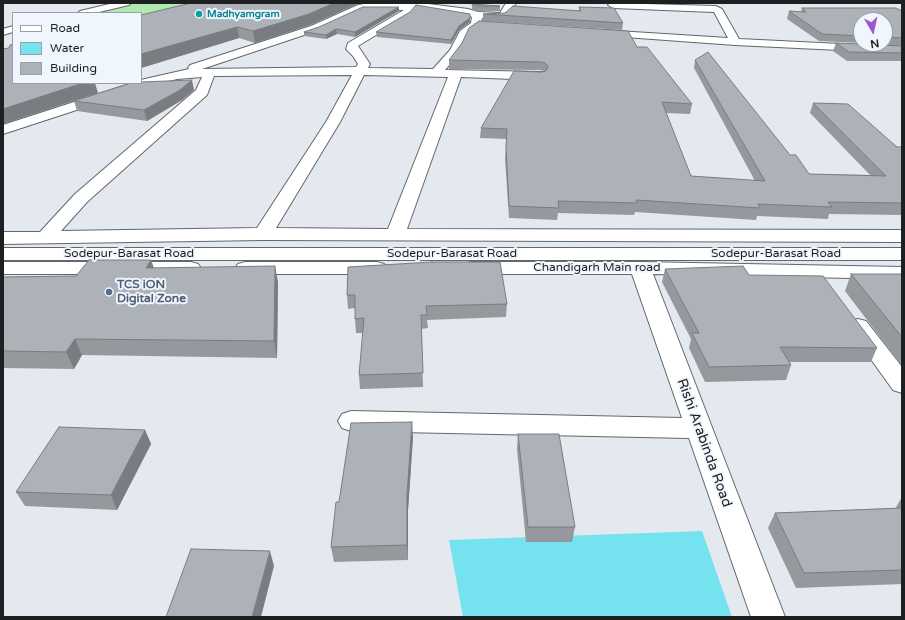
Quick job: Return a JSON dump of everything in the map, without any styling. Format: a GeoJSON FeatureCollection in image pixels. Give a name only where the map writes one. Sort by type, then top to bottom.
{"type":"FeatureCollection","features":[{"type":"Feature","properties":{"kind":"street"},"geometry":{"type":"LineString","coordinates":[[76,12],[85,3]]}},
{"type":"Feature","properties":{"kind":"street"},"geometry":{"type":"LineString","coordinates":[[87,12],[126,3]]}},
{"type":"Feature","properties":{"kind":"street"},"geometry":{"type":"LineString","coordinates":[[437,72],[455,51],[464,33],[477,20],[502,16],[505,14],[511,3]]}},
{"type":"Feature","properties":{"kind":"street"},"geometry":{"type":"LineString","coordinates":[[263,234],[333,122],[364,64],[358,54],[352,49],[352,45],[406,13],[413,5]]}},
{"type":"Feature","properties":{"kind":"street"},"geometry":{"type":"LineString","coordinates":[[3,130],[149,82],[176,75],[218,59],[315,28],[361,7],[413,5],[454,9],[477,20],[511,27]]}},
{"type":"Feature","properties":{"kind":"street"},"geometry":{"type":"LineString","coordinates":[[615,7],[716,9],[719,11],[735,42]]}},
{"type":"Feature","properties":{"kind":"street"},"geometry":{"type":"LineString","coordinates":[[587,32],[618,30],[735,42],[902,50]]}},
{"type":"Feature","properties":{"kind":"street"},"geometry":{"type":"LineString","coordinates":[[176,75],[361,70],[540,76]]}},
{"type":"Feature","properties":{"kind":"street"},"geometry":{"type":"LineString","coordinates":[[46,237],[81,198],[202,92],[209,73]]}},
{"type":"Feature","properties":{"kind":"street"},"geometry":{"type":"LineString","coordinates":[[395,235],[456,73]]}},
{"type":"Feature","properties":{"kind":"street"},"geometry":{"type":"LineString","coordinates":[[3,238],[263,234],[902,236]]}},
{"type":"Feature","properties":{"kind":"street","name":"Sodepur-Barasat Road"},"geometry":{"type":"LineString","coordinates":[[3,254],[902,254]]}},
{"type":"Feature","properties":{"kind":"street"},"geometry":{"type":"LineString","coordinates":[[3,284],[11,268]]}},
{"type":"Feature","properties":{"kind":"street","name":"Chandigarh Main road"},"geometry":{"type":"LineString","coordinates":[[11,268],[640,268],[902,273]]}},
{"type":"Feature","properties":{"kind":"street","name":"Rishi Arabinda Road"},"geometry":{"type":"LineString","coordinates":[[640,268],[768,617]]}},
{"type":"Feature","properties":{"kind":"street"},"geometry":{"type":"LineString","coordinates":[[816,271],[831,290]]}},
{"type":"Feature","properties":{"kind":"street"},"geometry":{"type":"LineString","coordinates":[[845,309],[902,384]]}},
{"type":"Feature","properties":{"kind":"street"},"geometry":{"type":"LineString","coordinates":[[351,421],[699,428]]}},
{"type":"Feature","properties":{"kind":"green space"},"geometry":{"type":"Polygon","coordinates":[[[110,3],[192,3],[142,30],[142,12],[79,12],[110,3]]]}},
{"type":"Feature","properties":{"kind":"water"},"geometry":{"type":"Polygon","coordinates":[[[702,531],[732,617],[463,617],[449,540],[702,531]]]}},
{"type":"Feature","properties":{"kind":"building"},"geometry":{"type":"Polygon","coordinates":[[[191,3],[334,3],[309,14],[253,31],[237,27],[142,54],[142,15],[191,3]]]}},
{"type":"Feature","properties":{"kind":"building"},"geometry":{"type":"Polygon","coordinates":[[[472,4],[500,6],[478,6],[472,4]]]}},
{"type":"Feature","properties":{"kind":"building"},"geometry":{"type":"Polygon","coordinates":[[[416,5],[470,14],[470,18],[459,26],[451,40],[376,32],[410,12],[416,5]]]}},
{"type":"Feature","properties":{"kind":"building"},"geometry":{"type":"Polygon","coordinates":[[[513,6],[581,11],[579,7],[614,8],[623,23],[483,14],[505,13],[513,6]]]}},
{"type":"Feature","properties":{"kind":"building"},"geometry":{"type":"Polygon","coordinates":[[[363,7],[399,7],[355,32],[336,29],[326,35],[304,32],[319,27],[363,7]]]}},
{"type":"Feature","properties":{"kind":"building"},"geometry":{"type":"Polygon","coordinates":[[[802,8],[896,8],[902,11],[902,38],[893,37],[893,12],[853,12],[853,36],[822,34],[789,11],[806,12],[802,8]]]}},
{"type":"Feature","properties":{"kind":"building"},"geometry":{"type":"Polygon","coordinates":[[[479,21],[628,31],[637,47],[647,47],[692,104],[662,102],[691,176],[765,181],[695,60],[708,52],[790,155],[796,155],[809,174],[886,176],[813,103],[848,104],[897,147],[902,147],[902,203],[828,202],[832,207],[758,204],[760,208],[636,200],[637,203],[558,201],[559,208],[509,206],[506,147],[507,129],[481,128],[514,71],[541,72],[546,71],[548,66],[541,62],[449,60],[462,43],[469,28],[479,21]]]}},
{"type":"Feature","properties":{"kind":"building"},"geometry":{"type":"Polygon","coordinates":[[[836,43],[853,44],[853,52],[893,52],[893,46],[902,46],[902,53],[849,52],[836,43]]]}},
{"type":"Feature","properties":{"kind":"building"},"geometry":{"type":"Polygon","coordinates":[[[12,44],[12,84],[80,84],[3,109],[3,49],[9,48],[12,44]]]}},
{"type":"Feature","properties":{"kind":"building"},"geometry":{"type":"Polygon","coordinates":[[[192,80],[180,90],[144,110],[74,101],[128,84],[142,84],[142,82],[192,80]]]}},
{"type":"Feature","properties":{"kind":"building"},"geometry":{"type":"Polygon","coordinates":[[[89,260],[151,260],[146,268],[275,266],[274,341],[75,339],[66,352],[3,351],[3,277],[76,276],[89,260]]]}},
{"type":"Feature","properties":{"kind":"building"},"geometry":{"type":"Polygon","coordinates":[[[432,262],[500,262],[507,304],[426,306],[427,315],[421,315],[423,373],[359,375],[364,318],[355,319],[355,295],[347,295],[348,267],[432,262]]]}},
{"type":"Feature","properties":{"kind":"building"},"geometry":{"type":"Polygon","coordinates":[[[743,266],[749,275],[823,276],[877,348],[780,347],[791,365],[709,367],[692,333],[699,333],[665,269],[743,266]]]}},
{"type":"Feature","properties":{"kind":"building"},"geometry":{"type":"Polygon","coordinates":[[[851,274],[902,274],[902,337],[851,274]]]}},
{"type":"Feature","properties":{"kind":"building"},"geometry":{"type":"Polygon","coordinates":[[[412,422],[407,495],[407,545],[331,547],[336,502],[339,502],[351,423],[412,422]]]}},
{"type":"Feature","properties":{"kind":"building"},"geometry":{"type":"Polygon","coordinates":[[[59,427],[145,430],[111,495],[16,492],[59,427]]]}},
{"type":"Feature","properties":{"kind":"building"},"geometry":{"type":"Polygon","coordinates":[[[518,434],[559,434],[575,527],[528,527],[518,434]]]}},
{"type":"Feature","properties":{"kind":"building"},"geometry":{"type":"Polygon","coordinates":[[[902,508],[902,570],[804,573],[775,513],[902,508]]]}},
{"type":"Feature","properties":{"kind":"building"},"geometry":{"type":"Polygon","coordinates":[[[191,549],[270,551],[252,617],[166,617],[191,549]]]}},
{"type":"Feature","properties":{"kind":"place","name":"Madhyamgram"},"geometry":{"type":"Point","coordinates":[199,14]}},
{"type":"Feature","properties":{"kind":"place","name":"TCS iON Digital Zone"},"geometry":{"type":"Point","coordinates":[109,292]}}]}
